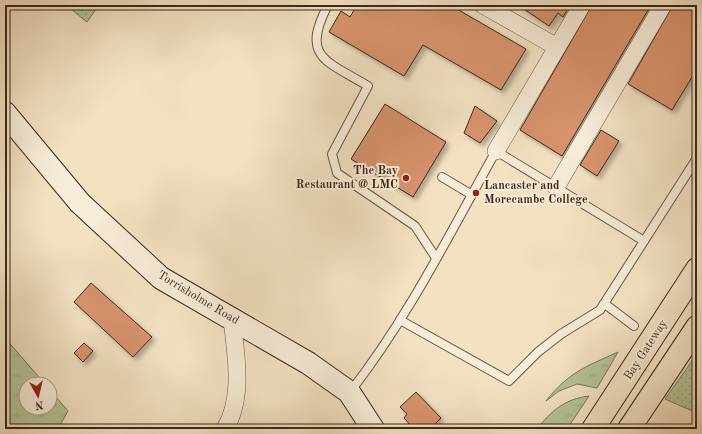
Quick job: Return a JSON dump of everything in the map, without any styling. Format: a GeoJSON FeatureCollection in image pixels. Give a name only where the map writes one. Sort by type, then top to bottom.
{"type":"FeatureCollection","features":[{"type":"Feature","properties":{"kind":"highway","name":"Bay Gateway"},"geometry":{"type":"LineString","coordinates":[[593,429],[697,269]]}},
{"type":"Feature","properties":{"kind":"highway"},"geometry":{"type":"LineString","coordinates":[[629,429],[697,327]]}},
{"type":"Feature","properties":{"kind":"main road","name":"Torrisholme Road"},"geometry":{"type":"LineString","coordinates":[[5,113],[80,203],[161,278],[308,363],[349,392],[373,429]]}},
{"type":"Feature","properties":{"kind":"street"},"geometry":{"type":"LineString","coordinates":[[483,5],[557,47]]}},
{"type":"Feature","properties":{"kind":"street"},"geometry":{"type":"LineString","coordinates":[[496,151],[582,5]]}},
{"type":"Feature","properties":{"kind":"street"},"geometry":{"type":"LineString","coordinates":[[556,188],[663,5]]}},
{"type":"Feature","properties":{"kind":"street"},"geometry":{"type":"LineString","coordinates":[[225,429],[232,418],[238,378],[232,320]]}},
{"type":"Feature","properties":{"kind":"lane"},"geometry":{"type":"LineString","coordinates":[[328,5],[316,32],[316,48],[322,58],[368,86],[332,154],[337,173],[415,226],[436,258]]}},
{"type":"Feature","properties":{"kind":"lane"},"geometry":{"type":"LineString","coordinates":[[349,392],[374,360],[400,320],[496,151],[644,241]]}},
{"type":"Feature","properties":{"kind":"lane"},"geometry":{"type":"LineString","coordinates":[[400,320],[509,380],[538,352],[561,334],[600,310],[697,158]]}},
{"type":"Feature","properties":{"kind":"lane"},"geometry":{"type":"LineString","coordinates":[[442,177],[472,195]]}},
{"type":"Feature","properties":{"kind":"lane"},"geometry":{"type":"LineString","coordinates":[[605,304],[634,326]]}},
{"type":"Feature","properties":{"kind":"green space"},"geometry":{"type":"Polygon","coordinates":[[[66,5],[99,5],[87,22],[66,5]]]}},
{"type":"Feature","properties":{"kind":"green space"},"geometry":{"type":"Polygon","coordinates":[[[5,338],[38,376],[18,376],[18,416],[58,416],[58,399],[68,411],[58,429],[5,429],[5,338]]]}},
{"type":"Feature","properties":{"kind":"green space"},"geometry":{"type":"Polygon","coordinates":[[[618,352],[597,388],[577,384],[559,391],[546,401],[562,383],[578,371],[618,352]]]}},
{"type":"Feature","properties":{"kind":"green space"},"geometry":{"type":"Polygon","coordinates":[[[697,354],[697,413],[665,399],[697,354]]]}},
{"type":"Feature","properties":{"kind":"green space"},"geometry":{"type":"Polygon","coordinates":[[[589,396],[567,429],[537,429],[548,416],[560,406],[573,400],[589,396]]]}},
{"type":"Feature","properties":{"kind":"building"},"geometry":{"type":"Polygon","coordinates":[[[357,5],[450,5],[526,49],[501,90],[423,45],[404,76],[329,32],[341,11],[350,17],[357,5]]]}},
{"type":"Feature","properties":{"kind":"building"},"geometry":{"type":"Polygon","coordinates":[[[518,5],[570,5],[563,17],[558,13],[549,26],[518,5]]]}},
{"type":"Feature","properties":{"kind":"building"},"geometry":{"type":"Polygon","coordinates":[[[592,5],[651,5],[562,156],[520,130],[592,5]]]}},
{"type":"Feature","properties":{"kind":"building"},"geometry":{"type":"Polygon","coordinates":[[[673,5],[697,5],[697,69],[672,110],[628,84],[673,5]]]}},
{"type":"Feature","properties":{"kind":"building"},"geometry":{"type":"Polygon","coordinates":[[[385,104],[446,142],[413,197],[351,159],[385,104]]]}},
{"type":"Feature","properties":{"kind":"building"},"geometry":{"type":"Polygon","coordinates":[[[475,106],[497,121],[480,143],[464,133],[475,106]]]}},
{"type":"Feature","properties":{"kind":"building"},"geometry":{"type":"Polygon","coordinates":[[[601,130],[619,141],[597,176],[580,165],[601,130]]]}},
{"type":"Feature","properties":{"kind":"building"},"geometry":{"type":"Polygon","coordinates":[[[91,283],[152,337],[133,357],[74,302],[91,283]]]}},
{"type":"Feature","properties":{"kind":"building"},"geometry":{"type":"Polygon","coordinates":[[[84,343],[93,351],[83,362],[74,353],[84,343]]]}},
{"type":"Feature","properties":{"kind":"building"},"geometry":{"type":"Polygon","coordinates":[[[416,392],[441,418],[430,429],[414,429],[404,418],[407,414],[400,407],[416,392]]]}},
{"type":"Feature","properties":{"kind":"place","name":"The Bay Restaurant @ LMC"},"geometry":{"type":"Point","coordinates":[406,178]}},
{"type":"Feature","properties":{"kind":"place","name":"Lancaster and Morecambe College"},"geometry":{"type":"Point","coordinates":[476,193]}}]}
